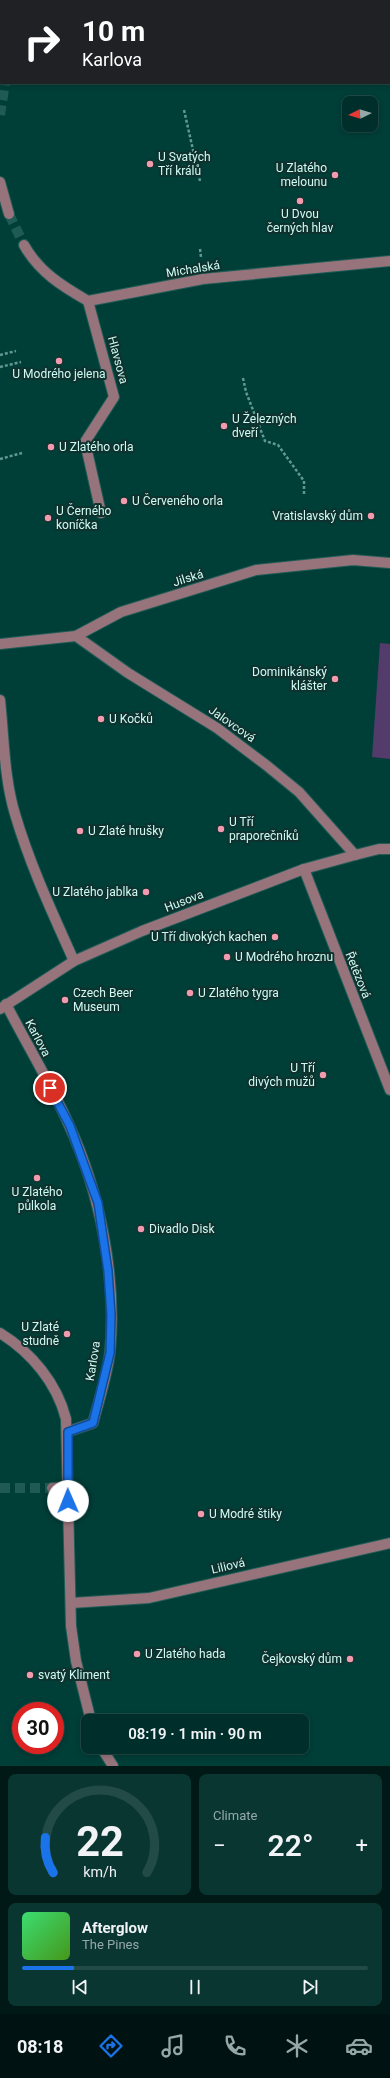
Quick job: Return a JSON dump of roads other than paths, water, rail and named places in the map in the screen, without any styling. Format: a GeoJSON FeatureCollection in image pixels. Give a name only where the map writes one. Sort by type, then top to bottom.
{"type":"FeatureCollection","features":[{"type":"Feature","properties":{"kind":"street"},"geometry":{"type":"LineString","coordinates":[[0,182],[9,214]]}},
{"type":"Feature","properties":{"kind":"street"},"geometry":{"type":"LineString","coordinates":[[24,245],[31,258],[51,278],[88,300]]}},
{"type":"Feature","properties":{"kind":"street","name":"Michalská"},"geometry":{"type":"LineString","coordinates":[[88,300],[203,279],[390,260]]}},
{"type":"Feature","properties":{"kind":"street","name":"Hlavsova"},"geometry":{"type":"LineString","coordinates":[[88,300],[114,397],[86,442],[101,513]]}},
{"type":"Feature","properties":{"kind":"street","name":"Jilská"},"geometry":{"type":"LineString","coordinates":[[0,644],[76,636],[121,612],[256,570],[353,560],[390,563]]}},
{"type":"Feature","properties":{"kind":"street","name":"Jalovcová"},"geometry":{"type":"LineString","coordinates":[[76,636],[128,673],[217,728],[299,792],[355,855]]}},
{"type":"Feature","properties":{"kind":"street"},"geometry":{"type":"LineString","coordinates":[[0,700],[7,771],[14,813],[35,873],[74,961]]}},
{"type":"Feature","properties":{"kind":"street","name":"Husova"},"geometry":{"type":"LineString","coordinates":[[3,1007],[74,961],[142,931],[304,869],[379,849],[390,850]]}},
{"type":"Feature","properties":{"kind":"street","name":"Řetězová"},"geometry":{"type":"LineString","coordinates":[[304,869],[390,1090]]}},
{"type":"Feature","properties":{"kind":"street","name":"Karlova"},"geometry":{"type":"LineString","coordinates":[[3,1007],[70,1126],[98,1203],[108,1271],[111,1315],[110,1353],[93,1423],[68,1432]]}},
{"type":"Feature","properties":{"kind":"street"},"geometry":{"type":"LineString","coordinates":[[0,1333],[27,1353],[57,1392],[63,1407],[68,1432],[71,1626],[76,1661],[89,1714]]}},
{"type":"Feature","properties":{"kind":"street"},"geometry":{"type":"LineString","coordinates":[[52,1488],[68,1487]]}},
{"type":"Feature","properties":{"kind":"street","name":"Liliová"},"geometry":{"type":"LineString","coordinates":[[71,1603],[149,1598],[390,1542]]}},
{"type":"Feature","properties":{"kind":"street"},"geometry":{"type":"LineString","coordinates":[[105,1754],[113,1766]]}},
{"type":"Feature","properties":{"kind":"tunnel"},"geometry":{"type":"LineString","coordinates":[[0,115],[5,84]]}},
{"type":"Feature","properties":{"kind":"tunnel"},"geometry":{"type":"LineString","coordinates":[[9,214],[24,245]]}},
{"type":"Feature","properties":{"kind":"tunnel"},"geometry":{"type":"LineString","coordinates":[[0,1488],[52,1488]]}},
{"type":"Feature","properties":{"kind":"place","name":"U Svatých Tří králů"},"geometry":{"type":"Point","coordinates":[150,164]}},
{"type":"Feature","properties":{"kind":"place","name":"U Zlatého melounu"},"geometry":{"type":"Point","coordinates":[335,175]}},
{"type":"Feature","properties":{"kind":"place","name":"U Dvou černých hlav"},"geometry":{"type":"Point","coordinates":[300,201]}},
{"type":"Feature","properties":{"kind":"place","name":"U Modrého jelena"},"geometry":{"type":"Point","coordinates":[59,361]}},
{"type":"Feature","properties":{"kind":"place","name":"U Železných dveří"},"geometry":{"type":"Point","coordinates":[224,426]}},
{"type":"Feature","properties":{"kind":"place","name":"U Zlatého orla"},"geometry":{"type":"Point","coordinates":[51,447]}},
{"type":"Feature","properties":{"kind":"place","name":"U Červeného orla"},"geometry":{"type":"Point","coordinates":[124,501]}},
{"type":"Feature","properties":{"kind":"place","name":"Vratislavský dům"},"geometry":{"type":"Point","coordinates":[371,516]}},
{"type":"Feature","properties":{"kind":"place","name":"U Černého koníčka"},"geometry":{"type":"Point","coordinates":[48,518]}},
{"type":"Feature","properties":{"kind":"place","name":"Dominikánský klášter"},"geometry":{"type":"Point","coordinates":[335,679]}},
{"type":"Feature","properties":{"kind":"place","name":"U Kočků"},"geometry":{"type":"Point","coordinates":[101,719]}},
{"type":"Feature","properties":{"kind":"place","name":"U Tří praporečníků"},"geometry":{"type":"Point","coordinates":[221,829]}},
{"type":"Feature","properties":{"kind":"place","name":"U Zlaté hrušky"},"geometry":{"type":"Point","coordinates":[80,831]}},
{"type":"Feature","properties":{"kind":"place","name":"U Zlatého jablka"},"geometry":{"type":"Point","coordinates":[146,892]}},
{"type":"Feature","properties":{"kind":"place","name":"U Tří divokých kachen"},"geometry":{"type":"Point","coordinates":[275,937]}},
{"type":"Feature","properties":{"kind":"place","name":"U Modrého hroznu"},"geometry":{"type":"Point","coordinates":[227,957]}},
{"type":"Feature","properties":{"kind":"place","name":"U Zlatého tygra"},"geometry":{"type":"Point","coordinates":[190,993]}},
{"type":"Feature","properties":{"kind":"place","name":"Czech Beer Museum"},"geometry":{"type":"Point","coordinates":[65,1000]}},
{"type":"Feature","properties":{"kind":"place","name":"U Tří divých mužů"},"geometry":{"type":"Point","coordinates":[323,1075]}},
{"type":"Feature","properties":{"kind":"place","name":"U Zlatého půlkola"},"geometry":{"type":"Point","coordinates":[37,1178]}},
{"type":"Feature","properties":{"kind":"place","name":"Divadlo Disk"},"geometry":{"type":"Point","coordinates":[141,1229]}},
{"type":"Feature","properties":{"kind":"place","name":"U Zlaté studně"},"geometry":{"type":"Point","coordinates":[67,1334]}},
{"type":"Feature","properties":{"kind":"place","name":"U Modré štiky"},"geometry":{"type":"Point","coordinates":[201,1514]}},
{"type":"Feature","properties":{"kind":"place","name":"U Zlatého hada"},"geometry":{"type":"Point","coordinates":[137,1654]}},
{"type":"Feature","properties":{"kind":"place","name":"Čejkovský dům"},"geometry":{"type":"Point","coordinates":[350,1659]}},
{"type":"Feature","properties":{"kind":"place","name":"svatý Kliment"},"geometry":{"type":"Point","coordinates":[30,1675]}}]}
